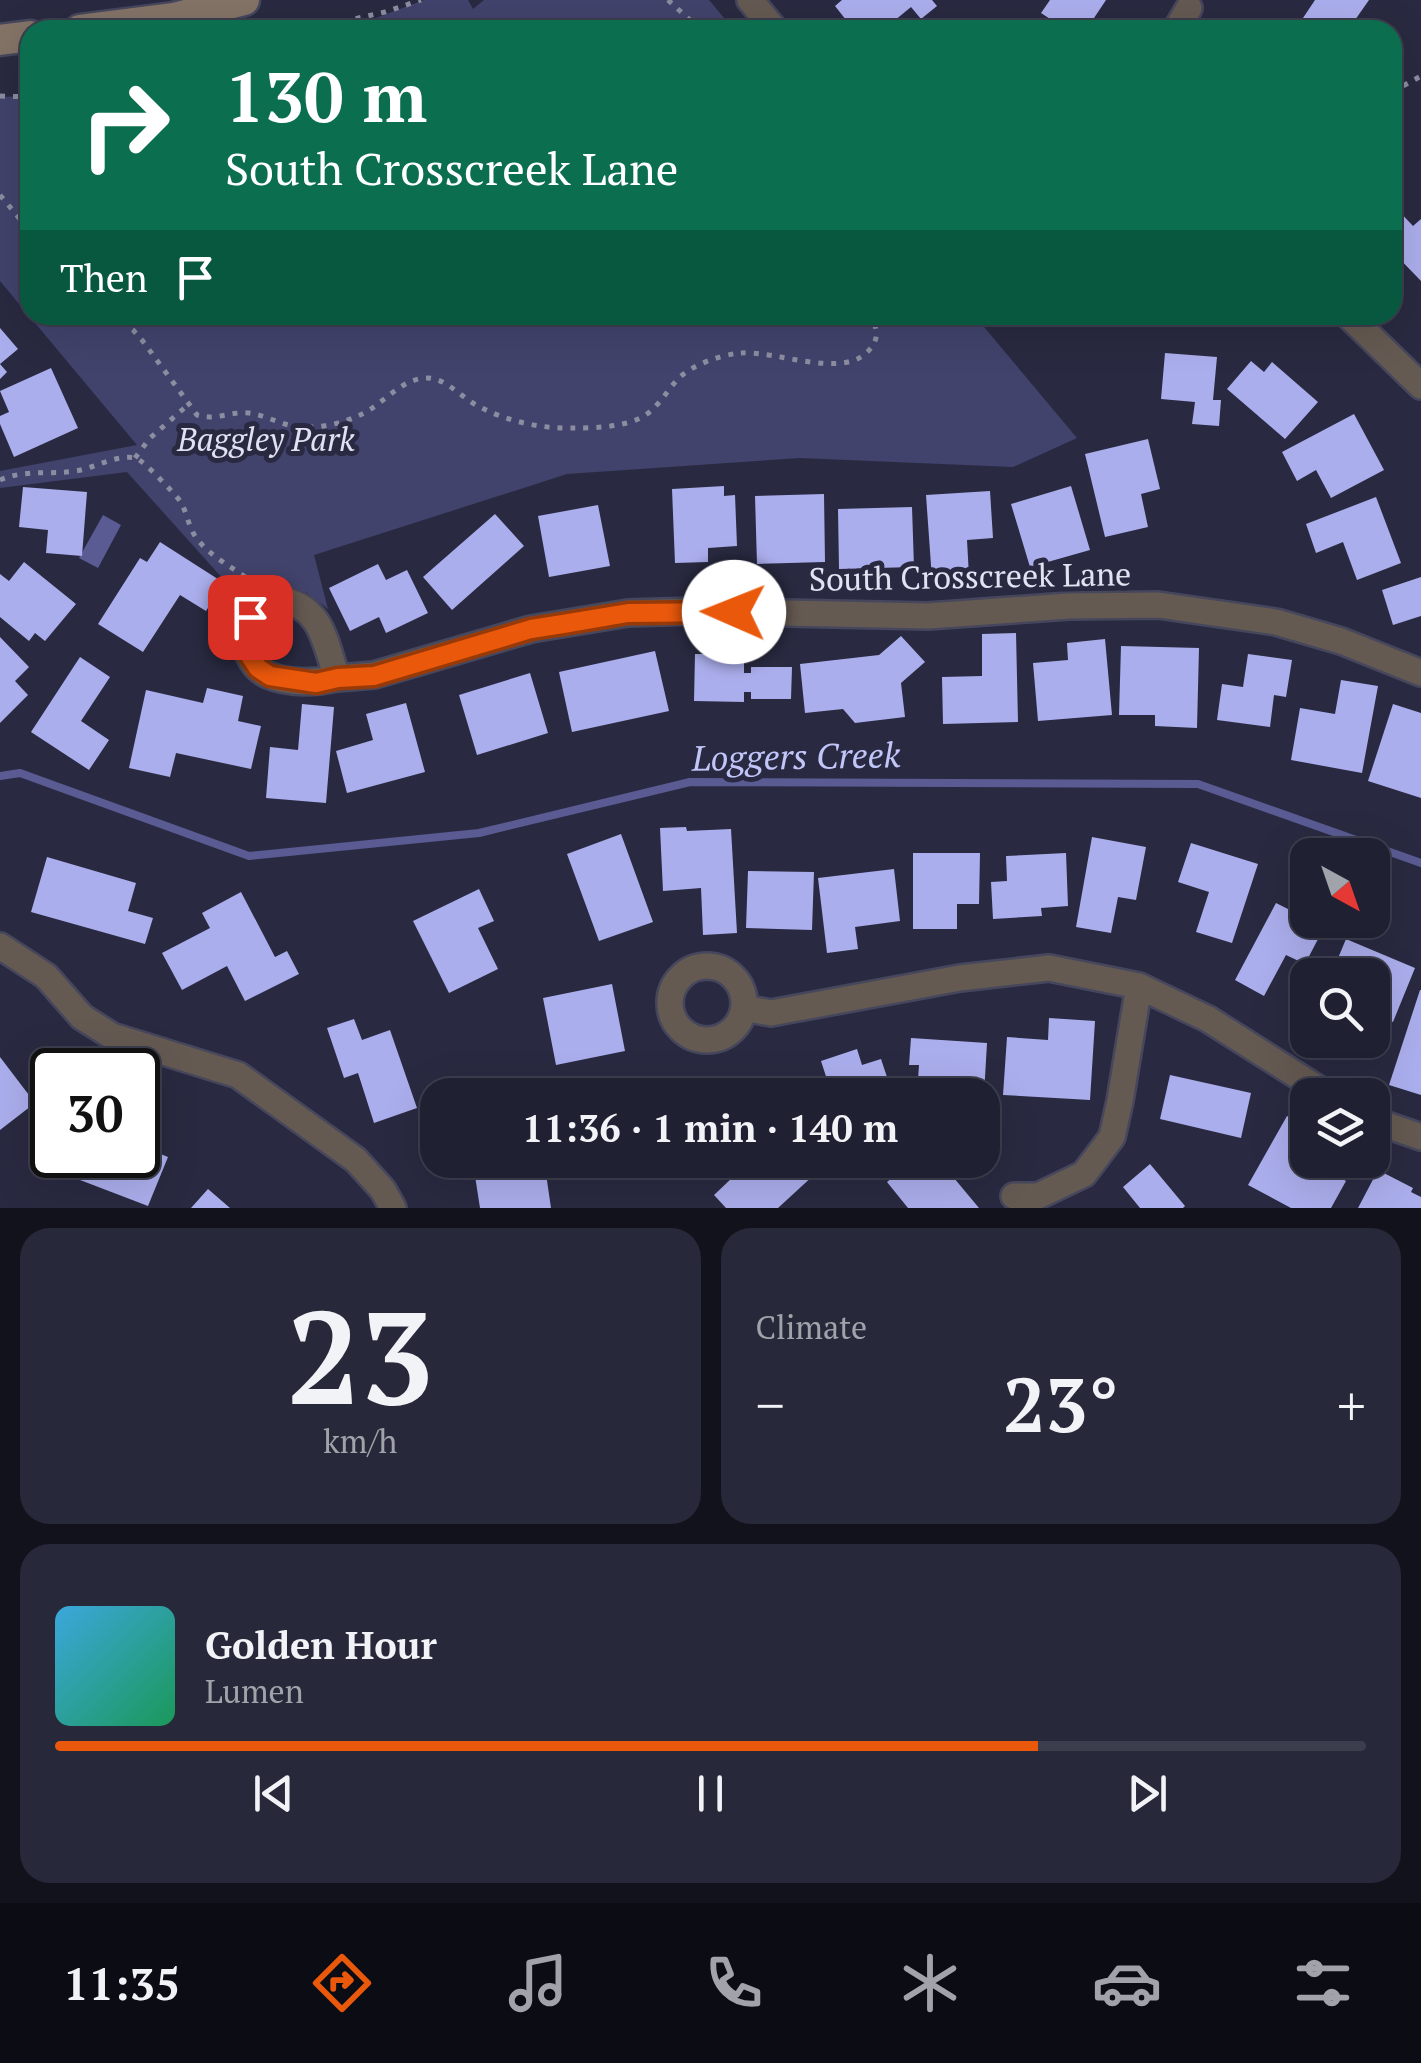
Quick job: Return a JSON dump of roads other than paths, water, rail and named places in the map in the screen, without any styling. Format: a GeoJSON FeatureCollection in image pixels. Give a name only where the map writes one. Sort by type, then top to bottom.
{"type":"FeatureCollection","features":[{"type":"Feature","properties":{"kind":"main road"},"geometry":{"type":"LineString","coordinates":[[158,20],[244,0]]}},
{"type":"Feature","properties":{"kind":"street"},"geometry":{"type":"LineString","coordinates":[[1358,325],[1421,386]]}},
{"type":"Feature","properties":{"kind":"street","name":"South Crosscreek Lane"},"geometry":{"type":"LineString","coordinates":[[338,678],[322,630],[308,610],[279,599],[250,617],[246,650],[258,668],[270,676],[316,683],[374,676],[531,629],[628,613],[928,616],[1140,605],[1276,622],[1341,641],[1421,673]]}},
{"type":"Feature","properties":{"kind":"street"},"geometry":{"type":"LineString","coordinates":[[0,946],[46,976],[82,1017],[112,1036],[238,1074],[356,1160],[383,1190],[393,1208]]}},
{"type":"Feature","properties":{"kind":"street"},"geometry":{"type":"LineString","coordinates":[[744,1008],[771,1013],[960,978],[1049,968],[1138,986],[1208,1018],[1302,1078]]}},
{"type":"Feature","properties":{"kind":"street"},"geometry":{"type":"LineString","coordinates":[[1014,1196],[1038,1196],[1084,1174],[1112,1136],[1138,986]]}},
{"type":"Feature","properties":{"kind":"street"},"geometry":{"type":"LineString","coordinates":[[1390,1126],[1421,1137]]}},
{"type":"Feature","properties":{"kind":"waterway","name":"Loggers Creek"},"geometry":{"type":"LineString","coordinates":[[0,776],[20,773],[249,856],[479,833],[690,782],[1198,784],[1421,863]]}},
{"type":"Feature","properties":{"kind":"park label","name":"Baggley Park"},"geometry":{"type":"Point","coordinates":[266,440]}}]}
